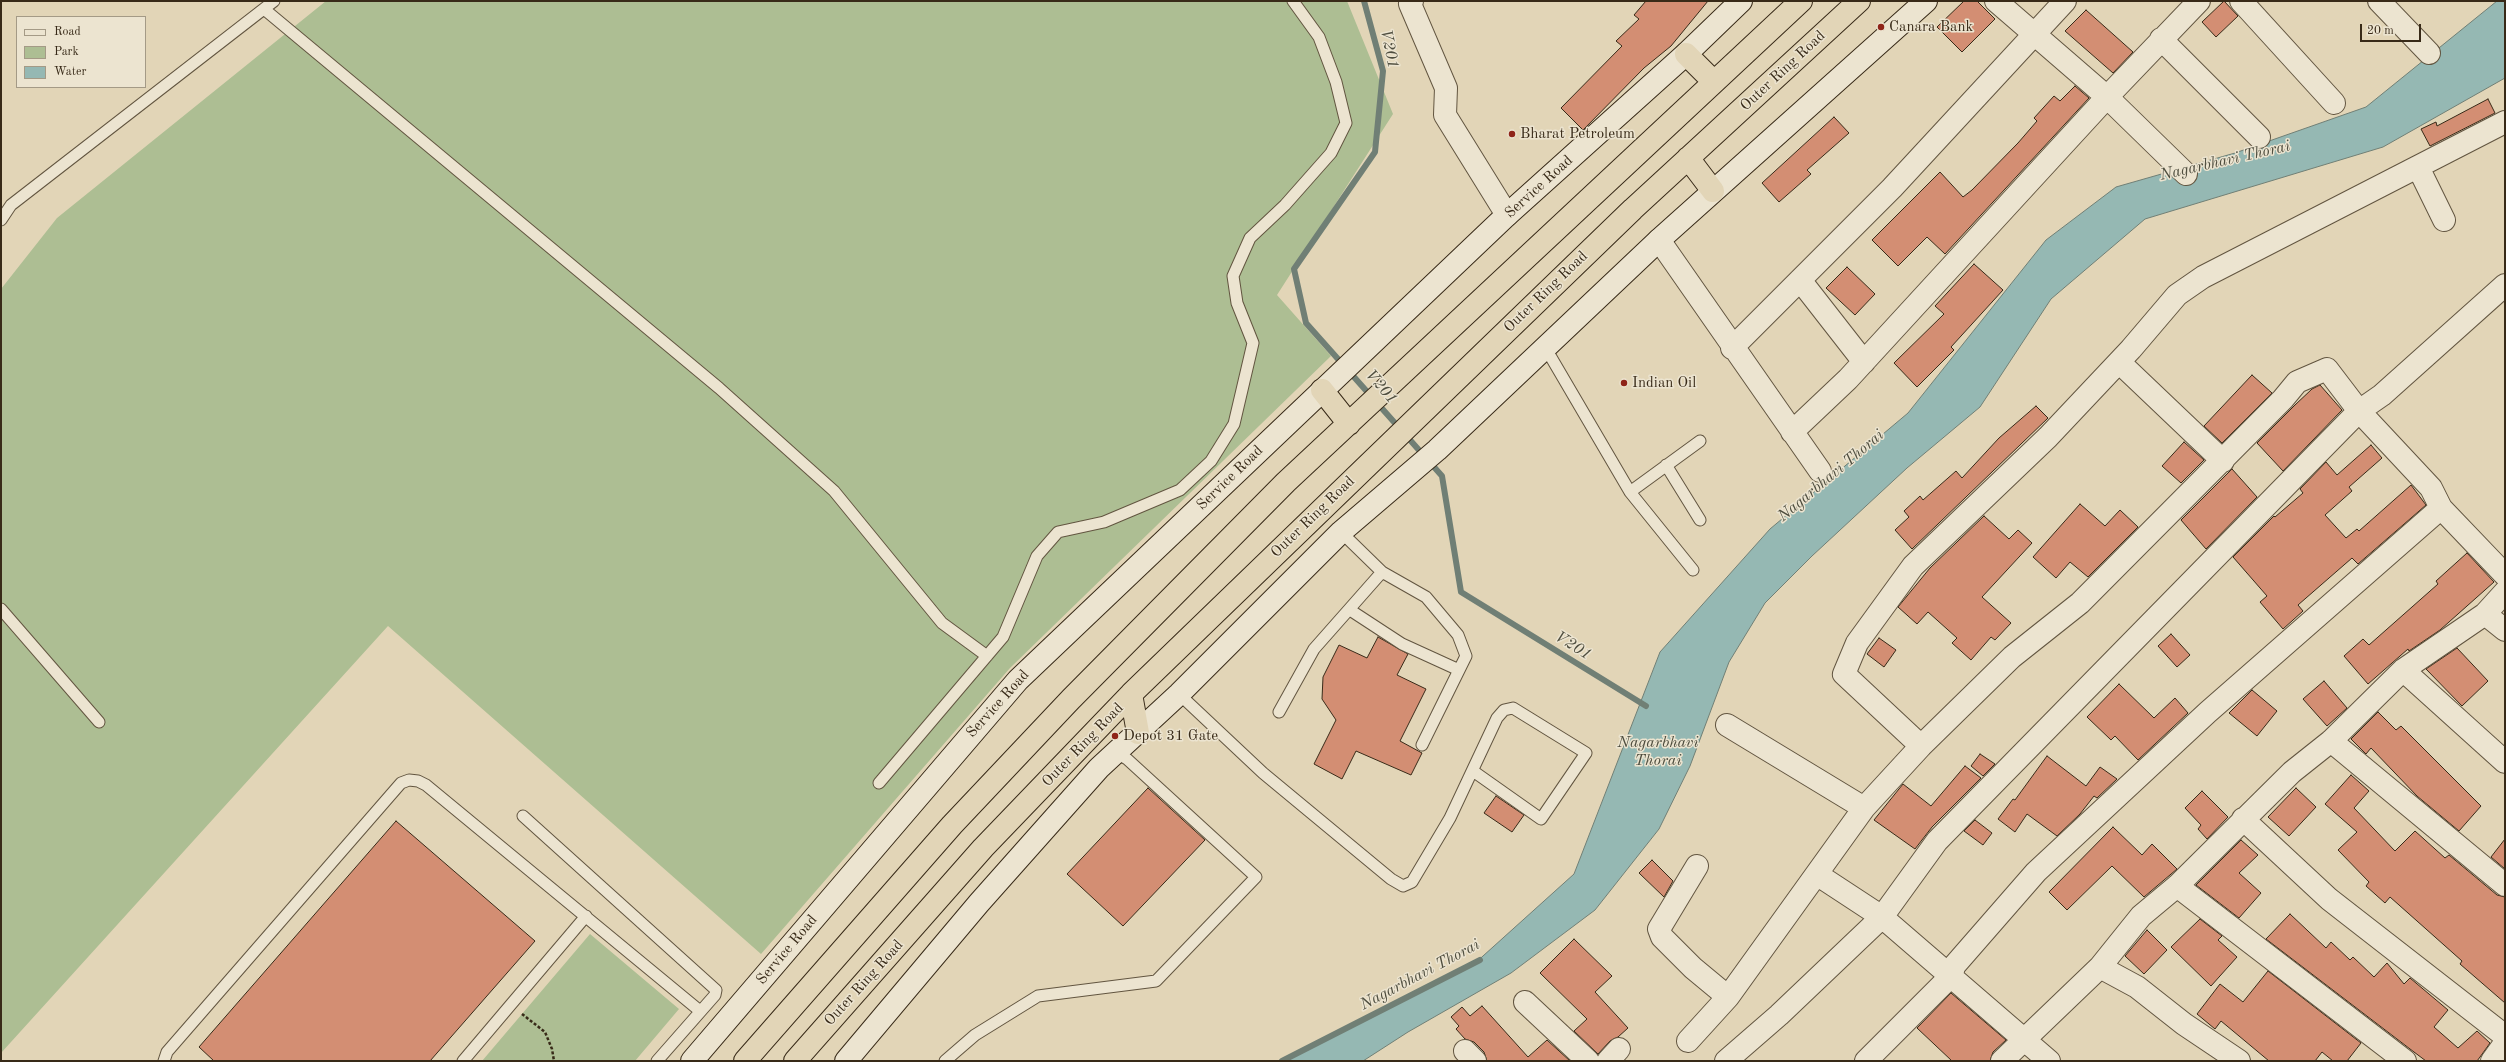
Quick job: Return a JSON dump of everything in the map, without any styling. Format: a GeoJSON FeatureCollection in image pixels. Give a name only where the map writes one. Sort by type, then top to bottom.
{"type":"FeatureCollection","features":[{"type":"Feature","properties":{"kind":"highway"},"geometry":{"type":"LineString","coordinates":[[745,1061],[947,831],[1057,714],[1286,482],[1801,1]]}},
{"type":"Feature","properties":{"kind":"highway","name":"Outer Ring Road"},"geometry":{"type":"LineString","coordinates":[[795,1061],[983,848],[1131,694],[1392,441],[1688,158],[1859,1]]}},
{"type":"Feature","properties":{"kind":"highway"},"geometry":{"type":"LineString","coordinates":[[1686,54],[1714,82]]}},
{"type":"Feature","properties":{"kind":"highway"},"geometry":{"type":"LineString","coordinates":[[1688,158],[1713,191]]}},
{"type":"Feature","properties":{"kind":"highway"},"geometry":{"type":"LineString","coordinates":[[1329,384],[1349,424]]}},
{"type":"Feature","properties":{"kind":"highway"},"geometry":{"type":"LineString","coordinates":[[1131,694],[1138,733]]}},
{"type":"Feature","properties":{"kind":"street"},"geometry":{"type":"LineString","coordinates":[[1412,1],[1410,4],[1446,88],[1445,115],[1507,215]]}},
{"type":"Feature","properties":{"kind":"street","name":"Service Road"},"geometry":{"type":"LineString","coordinates":[[692,1061],[1018,680],[1507,215],[1686,54],[1741,1]]}},
{"type":"Feature","properties":{"kind":"street"},"geometry":{"type":"LineString","coordinates":[[846,1061],[979,903],[1099,768],[1179,694],[1341,532],[1415,467],[1437,450],[1658,240],[1926,1]]}},
{"type":"Feature","properties":{"kind":"street"},"geometry":{"type":"LineString","coordinates":[[1996,1],[2107,97],[2186,174]]}},
{"type":"Feature","properties":{"kind":"street"},"geometry":{"type":"LineString","coordinates":[[1732,348],[1892,188],[2065,1]]}},
{"type":"Feature","properties":{"kind":"street"},"geometry":{"type":"LineString","coordinates":[[1792,432],[1864,362],[2107,97],[2199,1]]}},
{"type":"Feature","properties":{"kind":"street"},"geometry":{"type":"LineString","coordinates":[[2241,1],[2334,103]]}},
{"type":"Feature","properties":{"kind":"street"},"geometry":{"type":"LineString","coordinates":[[2379,1],[2429,53]]}},
{"type":"Feature","properties":{"kind":"street"},"geometry":{"type":"LineString","coordinates":[[2161,39],[2259,137]]}},
{"type":"Feature","properties":{"kind":"street"},"geometry":{"type":"LineString","coordinates":[[1921,746],[1844,674],[1857,642],[1913,566],[2048,437],[2119,362],[2177,295],[2203,277],[2505,122]]}},
{"type":"Feature","properties":{"kind":"street"},"geometry":{"type":"LineString","coordinates":[[2418,167],[2444,220]]}},
{"type":"Feature","properties":{"kind":"street"},"geometry":{"type":"LineString","coordinates":[[1658,240],[1732,348],[1820,471]]}},
{"type":"Feature","properties":{"kind":"street"},"geometry":{"type":"LineString","coordinates":[[1800,280],[1864,362]]}},
{"type":"Feature","properties":{"kind":"street"},"geometry":{"type":"LineString","coordinates":[[1726,1061],[1779,1015],[1882,917],[1937,841],[2360,411],[2382,395],[2505,285]]}},
{"type":"Feature","properties":{"kind":"street"},"geometry":{"type":"LineString","coordinates":[[2119,362],[2223,461]]}},
{"type":"Feature","properties":{"kind":"street"},"geometry":{"type":"LineString","coordinates":[[1688,1041],[1728,997],[1818,875],[1864,808],[1921,746],[2012,657],[2080,603],[2284,400],[2297,382],[2327,369],[2360,411],[2431,488],[2441,508],[2505,575]]}},
{"type":"Feature","properties":{"kind":"street"},"geometry":{"type":"LineString","coordinates":[[1866,1061],[1952,975],[1954,966],[2036,872],[2208,712],[2441,508]]}},
{"type":"Feature","properties":{"kind":"street"},"geometry":{"type":"LineString","coordinates":[[2002,1061],[2100,967],[2141,916],[2177,886],[2292,772],[2331,740],[2403,670],[2485,614],[2505,592]]}},
{"type":"Feature","properties":{"kind":"street"},"geometry":{"type":"LineString","coordinates":[[2485,614],[2505,630]]}},
{"type":"Feature","properties":{"kind":"street"},"geometry":{"type":"LineString","coordinates":[[2403,670],[2505,762]]}},
{"type":"Feature","properties":{"kind":"street"},"geometry":{"type":"LineString","coordinates":[[1727,724],[1864,808]]}},
{"type":"Feature","properties":{"kind":"street"},"geometry":{"type":"LineString","coordinates":[[2331,740],[2505,886]]}},
{"type":"Feature","properties":{"kind":"street"},"geometry":{"type":"LineString","coordinates":[[2243,819],[2329,899],[2505,1036]]}},
{"type":"Feature","properties":{"kind":"street"},"geometry":{"type":"LineString","coordinates":[[1697,866],[1659,929],[1662,937],[1693,968],[1728,997]]}},
{"type":"Feature","properties":{"kind":"street"},"geometry":{"type":"LineString","coordinates":[[1818,875],[1882,917],[1952,975],[2049,1061]]}},
{"type":"Feature","properties":{"kind":"street"},"geometry":{"type":"LineString","coordinates":[[2177,886],[2405,1061]]}},
{"type":"Feature","properties":{"kind":"street"},"geometry":{"type":"LineString","coordinates":[[2100,967],[2137,987],[2184,1024],[2239,1061]]}},
{"type":"Feature","properties":{"kind":"street"},"geometry":{"type":"LineString","coordinates":[[1525,1002],[1588,1061]]}},
{"type":"Feature","properties":{"kind":"street"},"geometry":{"type":"LineString","coordinates":[[2492,1061],[2505,1043]]}},
{"type":"Feature","properties":{"kind":"lane"},"geometry":{"type":"LineString","coordinates":[[1,220],[11,205],[274,1]]}},
{"type":"Feature","properties":{"kind":"lane"},"geometry":{"type":"LineString","coordinates":[[879,783],[1003,637],[1037,556],[1058,532],[1104,522],[1180,490],[1211,461],[1234,424],[1252,343],[1237,303],[1233,276],[1250,238],[1285,206],[1331,153],[1346,123],[1336,82],[1320,37],[1294,1]]}},
{"type":"Feature","properties":{"kind":"lane"},"geometry":{"type":"LineString","coordinates":[[264,9],[725,393],[834,491],[942,623],[987,656]]}},
{"type":"Feature","properties":{"kind":"lane"},"geometry":{"type":"LineString","coordinates":[[1545,347],[1630,492],[1693,570]]}},
{"type":"Feature","properties":{"kind":"lane"},"geometry":{"type":"LineString","coordinates":[[1630,492],[1700,441]]}},
{"type":"Feature","properties":{"kind":"lane"},"geometry":{"type":"LineString","coordinates":[[1666,465],[1700,520]]}},
{"type":"Feature","properties":{"kind":"lane"},"geometry":{"type":"LineString","coordinates":[[1341,532],[1382,572],[1426,597],[1458,635],[1466,656],[1422,745]]}},
{"type":"Feature","properties":{"kind":"lane"},"geometry":{"type":"LineString","coordinates":[[1279,712],[1314,649],[1382,572]]}},
{"type":"Feature","properties":{"kind":"lane"},"geometry":{"type":"LineString","coordinates":[[1,609],[99,722]]}},
{"type":"Feature","properties":{"kind":"lane"},"geometry":{"type":"LineString","coordinates":[[1350,610],[1402,644],[1459,670]]}},
{"type":"Feature","properties":{"kind":"lane"},"geometry":{"type":"LineString","coordinates":[[1179,694],[1263,773],[1391,879],[1403,886],[1412,882],[1450,818],[1497,718],[1504,710],[1513,708],[1586,753],[1541,819],[1473,771]]}},
{"type":"Feature","properties":{"kind":"lane"},"geometry":{"type":"LineString","coordinates":[[945,1061],[975,1035],[1038,996],[1156,982],[1256,877],[1127,759],[1116,753]]}},
{"type":"Feature","properties":{"kind":"lane"},"geometry":{"type":"LineString","coordinates":[[164,1061],[167,1052],[401,783],[409,780],[418,781],[426,785],[700,1011]]}},
{"type":"Feature","properties":{"kind":"lane"},"geometry":{"type":"LineString","coordinates":[[523,816],[714,986],[715,995],[657,1061]]}},
{"type":"Feature","properties":{"kind":"lane"},"geometry":{"type":"LineString","coordinates":[[463,1061],[586,916]]}},
{"type":"Feature","properties":{"kind":"path"},"geometry":{"type":"LineString","coordinates":[[511,1005],[545,1032],[552,1049],[554,1061]]}},
{"type":"Feature","properties":{"kind":"green space"},"geometry":{"type":"Polygon","coordinates":[[[326,1],[1347,1],[1393,114],[1277,295],[1331,356],[1010,668],[761,954],[388,626],[1,1053],[1,289],[57,218],[326,1]]]}},
{"type":"Feature","properties":{"kind":"green space"},"geometry":{"type":"Polygon","coordinates":[[[590,934],[679,1009],[635,1061],[482,1061],[590,934]]]}},
{"type":"Feature","properties":{"kind":"water","name":"Nagarbhavi Thorai"},"geometry":{"type":"Polygon","coordinates":[[[2497,1],[2505,1],[2505,78],[2383,147],[2145,219],[2051,299],[1980,407],[1907,468],[1812,556],[1765,603],[1729,662],[1690,766],[1659,829],[1595,910],[1511,973],[1408,1032],[1363,1061],[1282,1061],[1473,965],[1574,874],[1660,652],[1770,529],[1908,413],[2046,240],[2116,187],[2235,153],[2366,107],[2497,1]]]}},
{"type":"Feature","properties":{"kind":"building"},"geometry":{"type":"Polygon","coordinates":[[[1646,1],[1708,1],[1671,46],[1644,68],[1583,130],[1561,108],[1622,46],[1616,41],[1639,19],[1634,15],[1646,1]]]}},
{"type":"Feature","properties":{"kind":"building"},"geometry":{"type":"Polygon","coordinates":[[[1964,1],[1977,1],[1995,19],[1962,52],[1937,27],[1964,1]]]}},
{"type":"Feature","properties":{"kind":"building"},"geometry":{"type":"Polygon","coordinates":[[[2224,1],[2238,16],[2216,37],[2202,22],[2224,1]]]}},
{"type":"Feature","properties":{"kind":"building"},"geometry":{"type":"Polygon","coordinates":[[[2086,10],[2133,52],[2113,73],[2065,31],[2086,10]]]}},
{"type":"Feature","properties":{"kind":"building"},"geometry":{"type":"Polygon","coordinates":[[[2075,86],[2089,98],[1945,254],[1927,237],[1898,266],[1872,240],[1940,172],[1963,197],[1972,190],[2018,143],[2037,121],[2034,118],[2054,96],[2060,101],[2075,86]]]}},
{"type":"Feature","properties":{"kind":"building"},"geometry":{"type":"Polygon","coordinates":[[[2488,99],[2495,113],[2430,146],[2421,129],[2436,122],[2437,126],[2488,99]]]}},
{"type":"Feature","properties":{"kind":"building"},"geometry":{"type":"Polygon","coordinates":[[[1834,117],[1849,133],[1807,170],[1811,174],[1779,202],[1762,183],[1834,117]]]}},
{"type":"Feature","properties":{"kind":"building"},"geometry":{"type":"Polygon","coordinates":[[[1974,264],[2003,290],[1951,347],[1954,350],[1917,387],[1894,363],[1944,314],[1935,306],[1974,264]]]}},
{"type":"Feature","properties":{"kind":"building"},"geometry":{"type":"Polygon","coordinates":[[[1847,267],[1875,294],[1855,315],[1826,288],[1847,267]]]}},
{"type":"Feature","properties":{"kind":"building"},"geometry":{"type":"Polygon","coordinates":[[[2252,375],[2272,393],[2222,443],[2204,426],[2252,375]]]}},
{"type":"Feature","properties":{"kind":"building"},"geometry":{"type":"Polygon","coordinates":[[[2320,385],[2342,410],[2283,471],[2257,443],[2312,389],[2320,385]]]}},
{"type":"Feature","properties":{"kind":"building"},"geometry":{"type":"Polygon","coordinates":[[[2036,406],[2048,418],[1912,549],[1895,530],[1909,517],[1904,511],[1920,496],[1923,500],[1956,471],[1962,478],[1999,438],[2036,406]]]}},
{"type":"Feature","properties":{"kind":"building"},"geometry":{"type":"Polygon","coordinates":[[[2184,442],[2204,460],[2181,483],[2162,466],[2184,442]]]}},
{"type":"Feature","properties":{"kind":"building"},"geometry":{"type":"Polygon","coordinates":[[[2371,445],[2382,458],[2349,487],[2352,491],[2325,515],[2346,538],[2357,529],[2359,531],[2411,485],[2426,505],[2358,564],[2352,558],[2298,605],[2303,611],[2283,629],[2260,602],[2267,596],[2233,557],[2274,516],[2275,517],[2303,493],[2300,489],[2326,462],[2337,475],[2371,445]]]}},
{"type":"Feature","properties":{"kind":"building"},"geometry":{"type":"Polygon","coordinates":[[[2232,469],[2257,497],[2206,549],[2181,520],[2232,469]]]}},
{"type":"Feature","properties":{"kind":"building"},"geometry":{"type":"Polygon","coordinates":[[[2080,504],[2105,526],[2120,510],[2138,527],[2088,577],[2070,562],[2056,578],[2033,557],[2080,504]]]}},
{"type":"Feature","properties":{"kind":"building"},"geometry":{"type":"Polygon","coordinates":[[[1984,516],[2009,539],[2018,530],[2032,543],[1982,597],[2011,623],[1995,640],[1991,637],[1971,660],[1952,643],[1957,638],[1928,612],[1917,624],[1898,607],[1930,568],[1984,516]]]}},
{"type":"Feature","properties":{"kind":"building"},"geometry":{"type":"Polygon","coordinates":[[[2467,553],[2494,582],[2440,630],[2409,651],[2408,649],[2368,684],[2344,656],[2363,639],[2369,645],[2438,584],[2436,581],[2467,553]]]}},
{"type":"Feature","properties":{"kind":"building"},"geometry":{"type":"Polygon","coordinates":[[[2171,634],[2190,655],[2177,667],[2158,646],[2171,634]]]}},
{"type":"Feature","properties":{"kind":"building"},"geometry":{"type":"Polygon","coordinates":[[[1378,637],[1408,654],[1397,675],[1426,689],[1400,741],[1422,753],[1411,775],[1356,751],[1342,779],[1314,764],[1336,720],[1322,699],[1323,677],[1339,645],[1367,658],[1378,637]]]}},
{"type":"Feature","properties":{"kind":"building"},"geometry":{"type":"Polygon","coordinates":[[[1879,638],[1896,650],[1884,667],[1867,654],[1879,638]]]}},
{"type":"Feature","properties":{"kind":"building"},"geometry":{"type":"Polygon","coordinates":[[[2457,648],[2488,681],[2462,706],[2426,669],[2457,648]]]}},
{"type":"Feature","properties":{"kind":"building"},"geometry":{"type":"Polygon","coordinates":[[[2324,681],[2347,708],[2327,726],[2303,699],[2324,681]]]}},
{"type":"Feature","properties":{"kind":"building"},"geometry":{"type":"Polygon","coordinates":[[[2119,684],[2154,718],[2175,698],[2188,713],[2138,760],[2115,736],[2111,740],[2087,717],[2119,684]]]}},
{"type":"Feature","properties":{"kind":"building"},"geometry":{"type":"Polygon","coordinates":[[[2252,690],[2277,711],[2257,736],[2229,713],[2252,690]]]}},
{"type":"Feature","properties":{"kind":"building"},"geometry":{"type":"Polygon","coordinates":[[[2378,712],[2396,730],[2401,726],[2481,806],[2459,831],[2417,796],[2371,748],[2366,754],[2351,739],[2378,712]]]}},
{"type":"Feature","properties":{"kind":"building"},"geometry":{"type":"Polygon","coordinates":[[[1980,754],[1995,764],[1983,776],[1971,766],[1980,754]]]}},
{"type":"Feature","properties":{"kind":"building"},"geometry":{"type":"Polygon","coordinates":[[[2047,756],[2086,786],[2100,767],[2117,779],[2097,798],[2094,796],[2080,814],[2057,836],[2027,814],[2015,832],[1998,819],[2013,799],[2015,800],[2047,756]]]}},
{"type":"Feature","properties":{"kind":"building"},"geometry":{"type":"Polygon","coordinates":[[[1965,766],[1981,778],[1932,827],[1915,849],[1874,820],[1903,784],[1931,806],[1965,766]]]}},
{"type":"Feature","properties":{"kind":"building"},"geometry":{"type":"Polygon","coordinates":[[[2351,775],[2369,791],[2354,808],[2395,851],[2415,831],[2445,858],[2449,855],[2497,895],[2505,897],[2505,1003],[2460,964],[2462,961],[2390,897],[2385,903],[2366,886],[2369,882],[2338,850],[2357,832],[2325,804],[2351,775]]]}},
{"type":"Feature","properties":{"kind":"building"},"geometry":{"type":"Polygon","coordinates":[[[1148,788],[1205,840],[1123,926],[1067,874],[1148,788]]]}},
{"type":"Feature","properties":{"kind":"building"},"geometry":{"type":"Polygon","coordinates":[[[2296,788],[2316,807],[2289,836],[2268,817],[2296,788]]]}},
{"type":"Feature","properties":{"kind":"building"},"geometry":{"type":"Polygon","coordinates":[[[2202,791],[2228,817],[2207,839],[2198,829],[2201,825],[2185,808],[2202,791]]]}},
{"type":"Feature","properties":{"kind":"building"},"geometry":{"type":"Polygon","coordinates":[[[1496,796],[1524,815],[1512,832],[1484,813],[1496,796]]]}},
{"type":"Feature","properties":{"kind":"building"},"geometry":{"type":"Polygon","coordinates":[[[1975,820],[1992,833],[1983,845],[1964,831],[1975,820]]]}},
{"type":"Feature","properties":{"kind":"building"},"geometry":{"type":"Polygon","coordinates":[[[396,821],[535,941],[430,1061],[214,1061],[199,1047],[396,821]]]}},
{"type":"Feature","properties":{"kind":"building"},"geometry":{"type":"Polygon","coordinates":[[[2113,827],[2142,855],[2152,844],[2177,869],[2144,897],[2112,866],[2067,910],[2049,892],[2113,827]]]}},
{"type":"Feature","properties":{"kind":"building"},"geometry":{"type":"Polygon","coordinates":[[[2505,839],[2505,869],[2491,857],[2505,839]]]}},
{"type":"Feature","properties":{"kind":"building"},"geometry":{"type":"Polygon","coordinates":[[[2241,840],[2258,855],[2239,873],[2261,893],[2239,918],[2196,885],[2241,840]]]}},
{"type":"Feature","properties":{"kind":"building"},"geometry":{"type":"Polygon","coordinates":[[[1652,860],[1673,881],[1664,897],[1639,873],[1652,860]]]}},
{"type":"Feature","properties":{"kind":"building"},"geometry":{"type":"Polygon","coordinates":[[[2290,914],[2326,948],[2331,942],[2350,960],[2353,957],[2374,977],[2387,963],[2404,984],[2410,978],[2448,1010],[2434,1027],[2458,1048],[2477,1031],[2490,1043],[2477,1061],[2426,1061],[2266,939],[2290,914]]]}},
{"type":"Feature","properties":{"kind":"building"},"geometry":{"type":"Polygon","coordinates":[[[2200,919],[2222,936],[2218,940],[2237,957],[2211,986],[2171,947],[2200,919]]]}},
{"type":"Feature","properties":{"kind":"building"},"geometry":{"type":"Polygon","coordinates":[[[2147,930],[2167,950],[2144,974],[2125,956],[2147,930]]]}},
{"type":"Feature","properties":{"kind":"building"},"geometry":{"type":"Polygon","coordinates":[[[1574,939],[1612,976],[1595,992],[1628,1028],[1618,1037],[1610,1041],[1598,1054],[1574,1031],[1587,1019],[1540,973],[1574,939]]]}},
{"type":"Feature","properties":{"kind":"building"},"geometry":{"type":"Polygon","coordinates":[[[2268,971],[2361,1043],[2347,1061],[2333,1061],[2322,1052],[2315,1061],[2269,1061],[2221,1021],[2215,1029],[2197,1014],[2220,984],[2243,1002],[2268,971]]]}},
{"type":"Feature","properties":{"kind":"building"},"geometry":{"type":"Polygon","coordinates":[[[1951,993],[2006,1040],[1993,1052],[1990,1061],[1952,1061],[1917,1028],[1951,993]]]}},
{"type":"Feature","properties":{"kind":"building"},"geometry":{"type":"Polygon","coordinates":[[[1482,1006],[1528,1057],[1547,1040],[1570,1061],[1487,1061],[1484,1052],[1474,1042],[1465,1039],[1456,1029],[1459,1026],[1451,1017],[1462,1007],[1470,1016],[1482,1006]]]}},
{"type":"Feature","properties":{"kind":"waterway","name":"V201"},"geometry":{"type":"LineString","coordinates":[[1364,1],[1383,71],[1375,152],[1294,269],[1306,323],[1442,476],[1461,592],[1646,706]]}},
{"type":"Feature","properties":{"kind":"waterway","name":"Nagarbhavi Thorai"},"geometry":{"type":"LineString","coordinates":[[1282,1061],[1480,960]]}},
{"type":"Feature","properties":{"kind":"place","name":"Canara Bank"},"geometry":{"type":"Point","coordinates":[1881,27]}},
{"type":"Feature","properties":{"kind":"place","name":"Bharat Petroleum"},"geometry":{"type":"Point","coordinates":[1512,134]}},
{"type":"Feature","properties":{"kind":"place","name":"Indian Oil"},"geometry":{"type":"Point","coordinates":[1624,383]}},
{"type":"Feature","properties":{"kind":"place","name":"Depot 31 Gate"},"geometry":{"type":"Point","coordinates":[1115,736]}}]}
